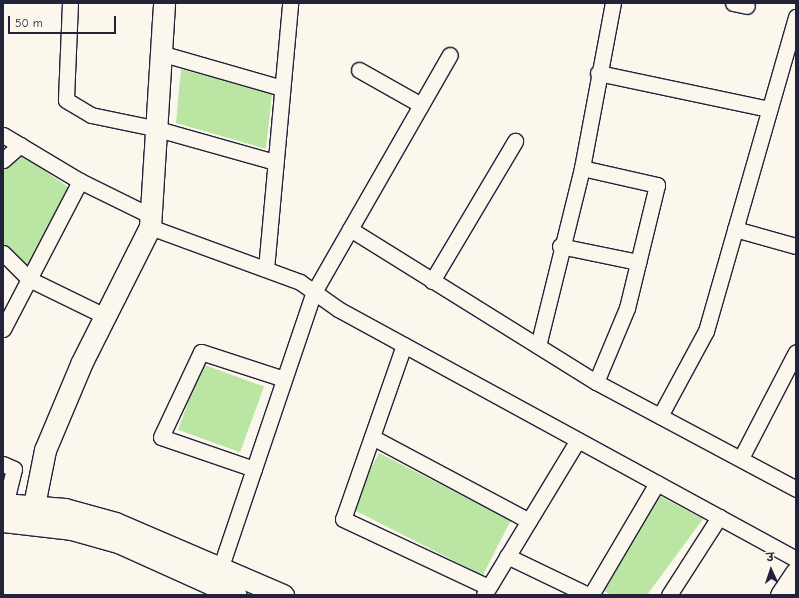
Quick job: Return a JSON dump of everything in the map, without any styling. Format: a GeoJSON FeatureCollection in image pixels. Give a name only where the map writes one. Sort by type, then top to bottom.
{"type":"FeatureCollection","features":[{"type":"Feature","properties":{"kind":"street"},"geometry":{"type":"LineString","coordinates":[[70,3],[66,100],[91,116],[154,128],[275,162]]}},
{"type":"Feature","properties":{"kind":"street"},"geometry":{"type":"LineString","coordinates":[[35,514],[45,450],[105,316],[151,222],[154,128],[164,3]]}},
{"type":"Feature","properties":{"kind":"street"},"geometry":{"type":"LineString","coordinates":[[266,269],[290,3]]}},
{"type":"Feature","properties":{"kind":"street"},"geometry":{"type":"LineString","coordinates":[[538,346],[560,246],[582,168],[598,73],[613,3]]}},
{"type":"Feature","properties":{"kind":"street"},"geometry":{"type":"LineString","coordinates":[[660,416],[706,332],[796,16]]}},
{"type":"Feature","properties":{"kind":"street"},"geometry":{"type":"LineString","coordinates":[[160,53],[282,88]]}},
{"type":"Feature","properties":{"kind":"street"},"geometry":{"type":"LineString","coordinates":[[218,576],[314,292],[450,56]]}},
{"type":"Feature","properties":{"kind":"street"},"geometry":{"type":"LineString","coordinates":[[359,70],[421,105]]}},
{"type":"Feature","properties":{"kind":"street"},"geometry":{"type":"LineString","coordinates":[[598,73],[769,109]]}},
{"type":"Feature","properties":{"kind":"street"},"geometry":{"type":"LineString","coordinates":[[3,135],[151,222],[300,282],[314,292],[404,345],[796,559]]}},
{"type":"Feature","properties":{"kind":"street"},"geometry":{"type":"LineString","coordinates":[[432,281],[515,141]]}},
{"type":"Feature","properties":{"kind":"street"},"geometry":{"type":"LineString","coordinates":[[3,160],[20,145]]}},
{"type":"Feature","properties":{"kind":"street"},"geometry":{"type":"LineString","coordinates":[[582,168],[657,185],[627,308],[596,382]]}},
{"type":"Feature","properties":{"kind":"street"},"geometry":{"type":"LineString","coordinates":[[3,327],[80,181]]}},
{"type":"Feature","properties":{"kind":"street"},"geometry":{"type":"LineString","coordinates":[[350,228],[432,281],[596,382],[741,458],[796,489]]}},
{"type":"Feature","properties":{"kind":"street"},"geometry":{"type":"LineString","coordinates":[[735,229],[796,246]]}},
{"type":"Feature","properties":{"kind":"street"},"geometry":{"type":"LineString","coordinates":[[560,246],[638,262]]}},
{"type":"Feature","properties":{"kind":"street"},"geometry":{"type":"LineString","coordinates":[[3,253],[29,279],[105,316]]}},
{"type":"Feature","properties":{"kind":"street"},"geometry":{"type":"LineString","coordinates":[[404,345],[343,519],[486,591],[578,440]]}},
{"type":"Feature","properties":{"kind":"street"},"geometry":{"type":"LineString","coordinates":[[254,469],[161,437],[201,352],[284,379]]}},
{"type":"Feature","properties":{"kind":"street"},"geometry":{"type":"LineString","coordinates":[[741,458],[796,352]]}},
{"type":"Feature","properties":{"kind":"street"},"geometry":{"type":"LineString","coordinates":[[372,437],[528,521]]}},
{"type":"Feature","properties":{"kind":"street"},"geometry":{"type":"LineString","coordinates":[[3,464],[14,469],[4,510],[115,523],[218,576],[283,595]]}},
{"type":"Feature","properties":{"kind":"street"},"geometry":{"type":"LineString","coordinates":[[507,556],[590,595],[657,483]]}},
{"type":"Feature","properties":{"kind":"street"},"geometry":{"type":"LineString","coordinates":[[669,595],[719,517]]}},
{"type":"Feature","properties":{"kind":"street"},"geometry":{"type":"LineString","coordinates":[[781,595],[796,573]]}},
{"type":"Feature","properties":{"kind":"street"},"geometry":{"type":"LineString","coordinates":[[218,576],[236,595]]}},
{"type":"Feature","properties":{"kind":"green space"},"geometry":{"type":"Polygon","coordinates":[[[181,69],[272,94],[266,149],[176,123],[181,69]]]}},
{"type":"Feature","properties":{"kind":"green space"},"geometry":{"type":"Polygon","coordinates":[[[20,153],[68,187],[28,267],[3,244],[3,168],[20,153]]]}},
{"type":"Feature","properties":{"kind":"green space"},"geometry":{"type":"Polygon","coordinates":[[[202,364],[264,387],[240,452],[178,430],[202,364]]]}},
{"type":"Feature","properties":{"kind":"green space"},"geometry":{"type":"Polygon","coordinates":[[[379,453],[511,520],[483,575],[351,508],[379,453]]]}},
{"type":"Feature","properties":{"kind":"green space"},"geometry":{"type":"Polygon","coordinates":[[[660,496],[703,519],[647,595],[611,595],[604,591],[660,496]]]}}]}
